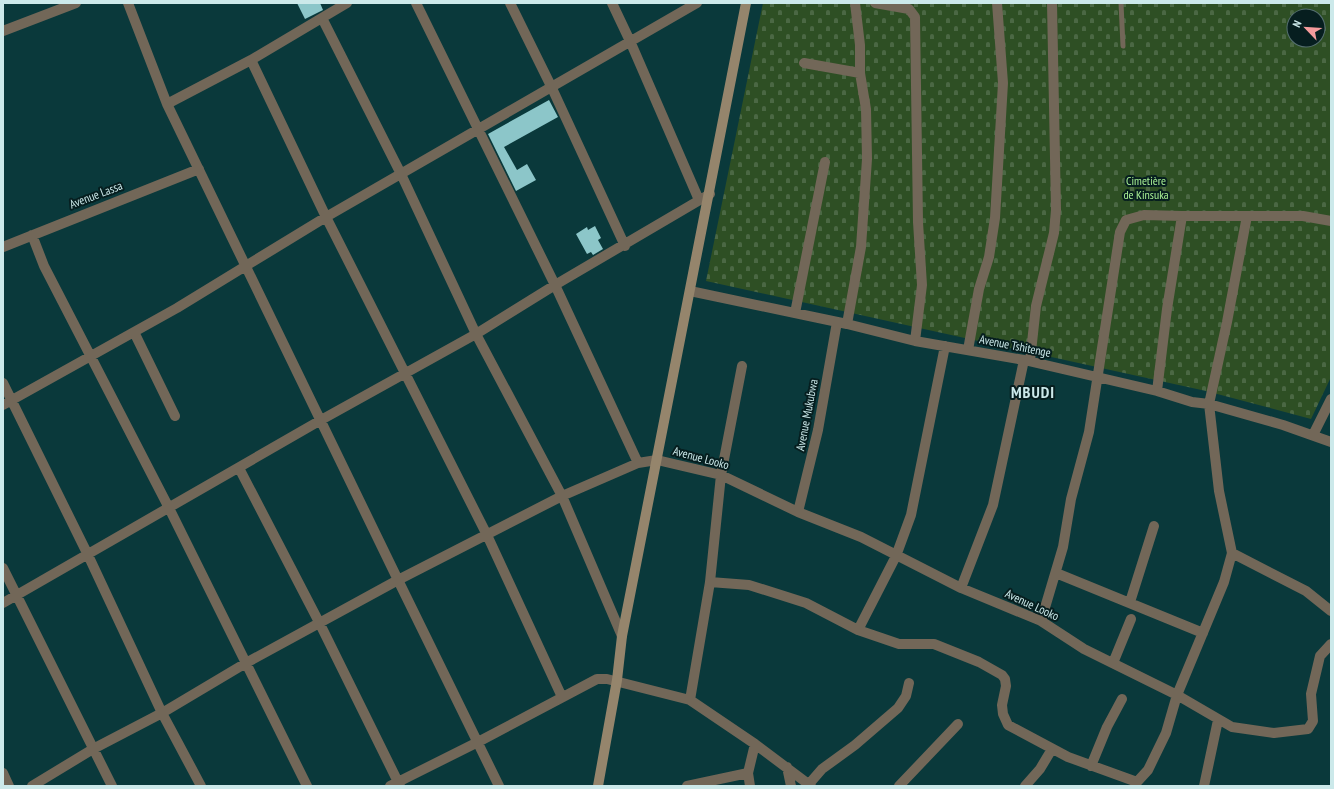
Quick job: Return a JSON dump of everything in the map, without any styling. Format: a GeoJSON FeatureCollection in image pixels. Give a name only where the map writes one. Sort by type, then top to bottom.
{"type":"FeatureCollection","features":[{"type":"Feature","properties":{"kind":"street"},"geometry":{"type":"LineString","coordinates":[[3,31],[76,3]]}},
{"type":"Feature","properties":{"kind":"street"},"geometry":{"type":"LineString","coordinates":[[128,3],[168,104],[398,580],[500,786]]}},
{"type":"Feature","properties":{"kind":"street"},"geometry":{"type":"LineString","coordinates":[[168,104],[251,60],[347,3]]}},
{"type":"Feature","properties":{"kind":"street"},"geometry":{"type":"LineString","coordinates":[[416,3],[555,285],[638,463]]}},
{"type":"Feature","properties":{"kind":"street"},"geometry":{"type":"LineString","coordinates":[[510,3],[551,86],[624,246]]}},
{"type":"Feature","properties":{"kind":"street"},"geometry":{"type":"LineString","coordinates":[[612,3],[699,200]]}},
{"type":"Feature","properties":{"kind":"street"},"geometry":{"type":"LineString","coordinates":[[7,403],[134,332],[247,266],[326,217],[697,3]]}},
{"type":"Feature","properties":{"kind":"street"},"geometry":{"type":"LineString","coordinates":[[598,786],[617,680],[622,636],[710,194],[746,3]]}},
{"type":"Feature","properties":{"kind":"street","name":"Avenue Mukubwa"},"geometry":{"type":"LineString","coordinates":[[798,512],[861,247],[866,174],[866,109],[860,73],[860,45],[855,3]]}},
{"type":"Feature","properties":{"kind":"street"},"geometry":{"type":"LineString","coordinates":[[875,3],[909,9],[914,17],[918,222],[922,285],[915,341]]}},
{"type":"Feature","properties":{"kind":"street"},"geometry":{"type":"LineString","coordinates":[[968,350],[979,289],[989,257],[995,218],[1003,83],[997,3]]}},
{"type":"Feature","properties":{"kind":"street"},"geometry":{"type":"LineString","coordinates":[[961,588],[993,505],[1027,361],[1036,306],[1054,233],[1056,210],[1052,3]]}},
{"type":"Feature","properties":{"kind":"street"},"geometry":{"type":"LineString","coordinates":[[322,18],[402,174],[476,334],[562,496],[622,636]]}},
{"type":"Feature","properties":{"kind":"street"},"geometry":{"type":"LineString","coordinates":[[251,60],[326,217],[487,535],[562,697]]}},
{"type":"Feature","properties":{"kind":"street"},"geometry":{"type":"LineString","coordinates":[[804,63],[860,73]]}},
{"type":"Feature","properties":{"kind":"street"},"geometry":{"type":"LineString","coordinates":[[795,313],[825,162]]}},
{"type":"Feature","properties":{"kind":"street","name":"Avenue Lassa"},"geometry":{"type":"LineString","coordinates":[[3,246],[199,169]]}},
{"type":"Feature","properties":{"kind":"street"},"geometry":{"type":"LineString","coordinates":[[3,603],[321,420],[476,334],[555,285],[624,246],[710,194]]}},
{"type":"Feature","properties":{"kind":"street"},"geometry":{"type":"LineString","coordinates":[[1041,621],[1063,547],[1072,499],[1089,432],[1120,232],[1126,220],[1144,215],[1303,216],[1331,221]]}},
{"type":"Feature","properties":{"kind":"street"},"geometry":{"type":"LineString","coordinates":[[1157,391],[1167,309],[1182,216]]}},
{"type":"Feature","properties":{"kind":"street"},"geometry":{"type":"LineString","coordinates":[[710,582],[749,585],[806,603],[858,630],[900,644],[934,644],[979,662],[1002,675],[1006,686],[1002,705],[1003,714],[1008,725],[1052,749],[1138,784],[1148,770],[1166,733],[1177,696],[1224,582],[1232,553],[1219,491],[1209,404],[1227,322],[1247,216]]}},
{"type":"Feature","properties":{"kind":"street"},"geometry":{"type":"LineString","coordinates":[[32,235],[44,266],[169,508],[307,786]]}},
{"type":"Feature","properties":{"kind":"street","name":"Avenue Tshitenge"},"geometry":{"type":"LineString","coordinates":[[690,291],[842,323],[915,341],[1027,361],[1157,391],[1192,402],[1209,404],[1313,435],[1331,442]]}},
{"type":"Feature","properties":{"kind":"street"},"geometry":{"type":"LineString","coordinates":[[134,332],[175,416]]}},
{"type":"Feature","properties":{"kind":"street"},"geometry":{"type":"LineString","coordinates":[[858,630],[896,556],[911,515],[945,346]]}},
{"type":"Feature","properties":{"kind":"street"},"geometry":{"type":"LineString","coordinates":[[690,700],[710,582],[721,475],[742,366]]}},
{"type":"Feature","properties":{"kind":"street"},"geometry":{"type":"LineString","coordinates":[[3,383],[7,403],[88,555],[162,713],[201,786]]}},
{"type":"Feature","properties":{"kind":"street"},"geometry":{"type":"LineString","coordinates":[[1313,435],[1331,399]]}},
{"type":"Feature","properties":{"kind":"street"},"geometry":{"type":"LineString","coordinates":[[32,786],[94,749],[162,713],[246,663],[320,624],[398,580],[562,496],[638,463],[657,460]]}},
{"type":"Feature","properties":{"kind":"street","name":"Avenue Looko"},"geometry":{"type":"LineString","coordinates":[[657,460],[721,475],[798,512],[861,537],[961,588],[1041,621],[1084,649],[1177,696],[1232,727],[1274,733],[1308,729],[1313,721],[1311,694],[1320,656],[1331,644]]}},
{"type":"Feature","properties":{"kind":"street"},"geometry":{"type":"LineString","coordinates":[[238,468],[320,624],[396,784],[597,679],[617,680],[690,700],[755,744],[810,785],[822,769],[856,745],[898,708],[906,696],[909,683]]}},
{"type":"Feature","properties":{"kind":"street"},"geometry":{"type":"LineString","coordinates":[[1130,602],[1154,526]]}},
{"type":"Feature","properties":{"kind":"street"},"geometry":{"type":"LineString","coordinates":[[1232,553],[1306,591],[1331,611]]}},
{"type":"Feature","properties":{"kind":"street"},"geometry":{"type":"LineString","coordinates":[[3,568],[112,786]]}},
{"type":"Feature","properties":{"kind":"street"},"geometry":{"type":"LineString","coordinates":[[1056,573],[1130,602],[1203,634]]}},
{"type":"Feature","properties":{"kind":"street"},"geometry":{"type":"LineString","coordinates":[[1113,663],[1131,619]]}},
{"type":"Feature","properties":{"kind":"street"},"geometry":{"type":"LineString","coordinates":[[1091,766],[1106,727],[1122,699]]}},
{"type":"Feature","properties":{"kind":"street"},"geometry":{"type":"LineString","coordinates":[[1204,786],[1218,720]]}},
{"type":"Feature","properties":{"kind":"street"},"geometry":{"type":"LineString","coordinates":[[898,786],[958,724]]}},
{"type":"Feature","properties":{"kind":"street"},"geometry":{"type":"LineString","coordinates":[[750,786],[748,773],[755,744]]}},
{"type":"Feature","properties":{"kind":"street"},"geometry":{"type":"LineString","coordinates":[[1025,786],[1040,769],[1052,749]]}},
{"type":"Feature","properties":{"kind":"street"},"geometry":{"type":"LineString","coordinates":[[787,768],[790,786]]}},
{"type":"Feature","properties":{"kind":"street"},"geometry":{"type":"LineString","coordinates":[[3,773],[9,786]]}},
{"type":"Feature","properties":{"kind":"street"},"geometry":{"type":"LineString","coordinates":[[687,786],[748,773]]}},
{"type":"Feature","properties":{"kind":"lane"},"geometry":{"type":"LineString","coordinates":[[1121,3],[1123,46]]}},
{"type":"Feature","properties":{"kind":"green space","name":"Cimetière de Kinsuka"},"geometry":{"type":"Polygon","coordinates":[[[763,3],[1331,3],[1331,377],[1311,419],[1206,391],[706,281],[763,3]]]}},
{"type":"Feature","properties":{"kind":"building"},"geometry":{"type":"Polygon","coordinates":[[[297,3],[320,3],[323,10],[305,19],[297,3]]]}},
{"type":"Feature","properties":{"kind":"building"},"geometry":{"type":"Polygon","coordinates":[[[549,100],[558,117],[504,147],[517,170],[527,164],[536,180],[516,191],[488,134],[549,100]]]}},
{"type":"Feature","properties":{"kind":"building"},"geometry":{"type":"Polygon","coordinates":[[[595,226],[601,238],[598,240],[603,249],[593,255],[591,252],[587,254],[576,234],[587,227],[588,230],[595,226]]]}},
{"type":"Feature","properties":{"kind":"district","name":"MBUDI"},"geometry":{"type":"Point","coordinates":[1033,392]}}]}
